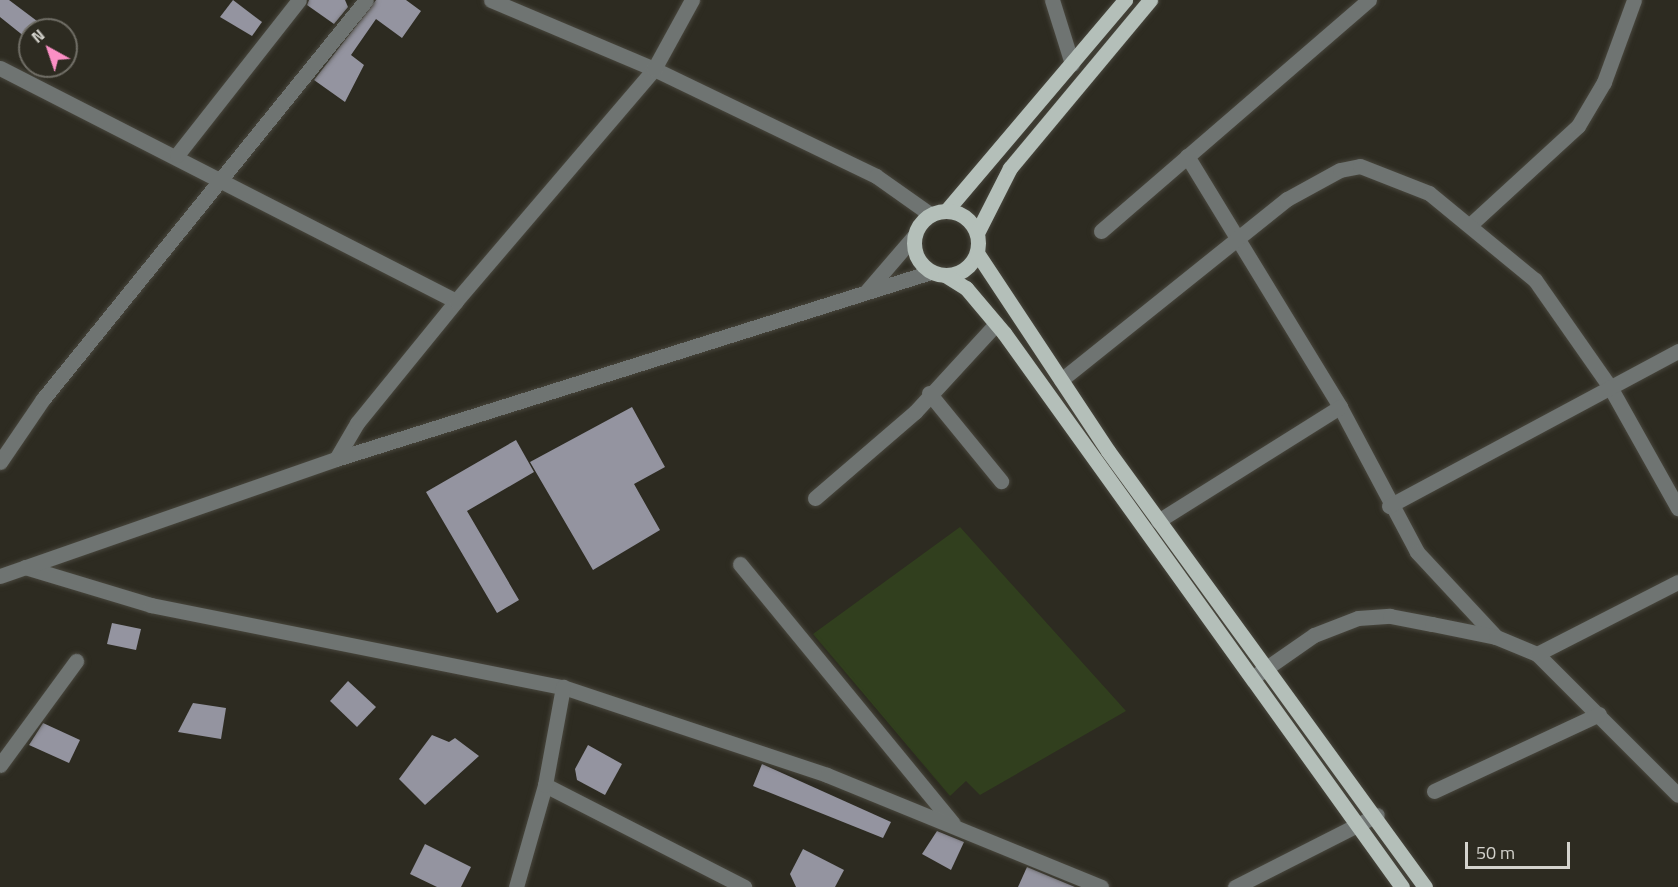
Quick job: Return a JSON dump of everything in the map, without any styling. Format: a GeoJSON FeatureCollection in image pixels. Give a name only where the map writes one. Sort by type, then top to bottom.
{"type":"FeatureCollection","features":[{"type":"Feature","properties":{"kind":"main road"},"geometry":{"type":"LineString","coordinates":[[1125,0],[1072,64],[938,213],[915,235],[914,249],[938,274],[966,288],[996,324],[1402,887]]}},
{"type":"Feature","properties":{"kind":"main road"},"geometry":{"type":"LineString","coordinates":[[938,274],[970,265],[977,253],[977,233],[1010,168],[1150,0]]}},
{"type":"Feature","properties":{"kind":"main road"},"geometry":{"type":"LineString","coordinates":[[938,213],[965,217],[977,233]]}},
{"type":"Feature","properties":{"kind":"main road"},"geometry":{"type":"LineString","coordinates":[[977,253],[1158,521],[1377,815],[1425,887]]}},
{"type":"Feature","properties":{"kind":"street"},"geometry":{"type":"LineString","coordinates":[[177,155],[298,0]]}},
{"type":"Feature","properties":{"kind":"street"},"geometry":{"type":"LineString","coordinates":[[0,462],[43,399],[223,181],[366,0]]}},
{"type":"Feature","properties":{"kind":"street"},"geometry":{"type":"LineString","coordinates":[[491,0],[654,69],[876,176],[938,213]]}},
{"type":"Feature","properties":{"kind":"street"},"geometry":{"type":"LineString","coordinates":[[336,459],[357,423],[456,301],[654,69],[692,0]]}},
{"type":"Feature","properties":{"kind":"street"},"geometry":{"type":"LineString","coordinates":[[1052,0],[1072,64]]}},
{"type":"Feature","properties":{"kind":"street"},"geometry":{"type":"LineString","coordinates":[[1101,231],[1369,0]]}},
{"type":"Feature","properties":{"kind":"street"},"geometry":{"type":"LineString","coordinates":[[1471,224],[1578,126],[1604,82],[1634,0]]}},
{"type":"Feature","properties":{"kind":"street"},"geometry":{"type":"LineString","coordinates":[[0,68],[177,155],[456,301]]}},
{"type":"Feature","properties":{"kind":"street"},"geometry":{"type":"LineString","coordinates":[[1187,156],[1235,242],[1340,407],[1389,506],[1417,552],[1496,637]]}},
{"type":"Feature","properties":{"kind":"street"},"geometry":{"type":"LineString","coordinates":[[1061,380],[1235,242],[1318,180],[1360,166],[1429,193],[1471,224],[1543,289],[1610,387],[1678,508]]}},
{"type":"Feature","properties":{"kind":"street"},"geometry":{"type":"LineString","coordinates":[[865,292],[915,235]]}},
{"type":"Feature","properties":{"kind":"street"},"geometry":{"type":"LineString","coordinates":[[0,576],[336,459],[865,292],[938,274]]}},
{"type":"Feature","properties":{"kind":"street"},"geometry":{"type":"LineString","coordinates":[[815,498],[929,393],[996,324]]}},
{"type":"Feature","properties":{"kind":"street"},"geometry":{"type":"LineString","coordinates":[[1389,506],[1678,351]]}},
{"type":"Feature","properties":{"kind":"street"},"geometry":{"type":"LineString","coordinates":[[929,393],[1001,481]]}},
{"type":"Feature","properties":{"kind":"street"},"geometry":{"type":"LineString","coordinates":[[1158,521],[1340,407]]}},
{"type":"Feature","properties":{"kind":"street"},"geometry":{"type":"LineString","coordinates":[[740,564],[957,828]]}},
{"type":"Feature","properties":{"kind":"street"},"geometry":{"type":"LineString","coordinates":[[26,567],[151,605],[563,687],[827,775],[1101,887]]}},
{"type":"Feature","properties":{"kind":"street"},"geometry":{"type":"LineString","coordinates":[[1537,654],[1678,582]]}},
{"type":"Feature","properties":{"kind":"street"},"geometry":{"type":"LineString","coordinates":[[1253,678],[1314,635],[1358,618],[1390,616],[1496,637],[1537,654],[1678,795]]}},
{"type":"Feature","properties":{"kind":"street"},"geometry":{"type":"LineString","coordinates":[[0,765],[76,661]]}},
{"type":"Feature","properties":{"kind":"street"},"geometry":{"type":"LineString","coordinates":[[516,887],[545,785],[563,687]]}},
{"type":"Feature","properties":{"kind":"street"},"geometry":{"type":"LineString","coordinates":[[1434,791],[1599,714]]}},
{"type":"Feature","properties":{"kind":"street"},"geometry":{"type":"LineString","coordinates":[[545,785],[744,887]]}},
{"type":"Feature","properties":{"kind":"street"},"geometry":{"type":"LineString","coordinates":[[1235,887],[1377,815]]}},
{"type":"Feature","properties":{"kind":"green space"},"geometry":{"type":"Polygon","coordinates":[[[960,527],[1126,711],[980,795],[966,781],[950,796],[813,634],[960,527]]]}},
{"type":"Feature","properties":{"kind":"building"},"geometry":{"type":"Polygon","coordinates":[[[0,0],[9,0],[33,18],[18,18],[18,31],[0,17],[0,0]]]}},
{"type":"Feature","properties":{"kind":"building"},"geometry":{"type":"Polygon","coordinates":[[[233,0],[262,22],[252,36],[220,17],[233,0]]]}},
{"type":"Feature","properties":{"kind":"building"},"geometry":{"type":"Polygon","coordinates":[[[309,0],[345,0],[348,7],[334,24],[307,5],[309,0]]]}},
{"type":"Feature","properties":{"kind":"building"},"geometry":{"type":"Polygon","coordinates":[[[376,0],[406,0],[421,11],[402,38],[376,19],[351,55],[364,65],[345,102],[314,80],[376,0]]]}},
{"type":"Feature","properties":{"kind":"building"},"geometry":{"type":"Polygon","coordinates":[[[632,407],[665,467],[634,484],[660,530],[593,570],[530,462],[632,407]]]}},
{"type":"Feature","properties":{"kind":"building"},"geometry":{"type":"Polygon","coordinates":[[[516,440],[534,472],[467,511],[519,600],[497,613],[426,492],[516,440]]]}},
{"type":"Feature","properties":{"kind":"building"},"geometry":{"type":"Polygon","coordinates":[[[112,623],[141,629],[136,650],[107,644],[112,623]]]}},
{"type":"Feature","properties":{"kind":"building"},"geometry":{"type":"Polygon","coordinates":[[[348,681],[376,707],[357,727],[330,701],[348,681]]]}},
{"type":"Feature","properties":{"kind":"building"},"geometry":{"type":"Polygon","coordinates":[[[193,703],[226,708],[221,739],[178,732],[193,703]]]}},
{"type":"Feature","properties":{"kind":"building"},"geometry":{"type":"Polygon","coordinates":[[[43,723],[80,740],[69,763],[29,745],[43,723]]]}},
{"type":"Feature","properties":{"kind":"building"},"geometry":{"type":"Polygon","coordinates":[[[432,735],[449,742],[455,738],[479,756],[425,805],[399,779],[432,735]]]}},
{"type":"Feature","properties":{"kind":"building"},"geometry":{"type":"Polygon","coordinates":[[[588,745],[622,764],[605,795],[577,780],[575,769],[588,745]]]}},
{"type":"Feature","properties":{"kind":"building"},"geometry":{"type":"Polygon","coordinates":[[[762,764],[891,822],[883,838],[753,786],[762,764]]]}},
{"type":"Feature","properties":{"kind":"building"},"geometry":{"type":"Polygon","coordinates":[[[937,831],[964,842],[951,870],[922,854],[937,831]]]}},
{"type":"Feature","properties":{"kind":"building"},"geometry":{"type":"Polygon","coordinates":[[[425,844],[471,867],[461,887],[437,887],[410,874],[425,844]]]}},
{"type":"Feature","properties":{"kind":"building"},"geometry":{"type":"Polygon","coordinates":[[[803,849],[844,870],[835,887],[796,887],[790,874],[803,849]]]}},
{"type":"Feature","properties":{"kind":"building"},"geometry":{"type":"Polygon","coordinates":[[[1027,867],[1075,887],[1018,887],[1027,867]]]}}]}
